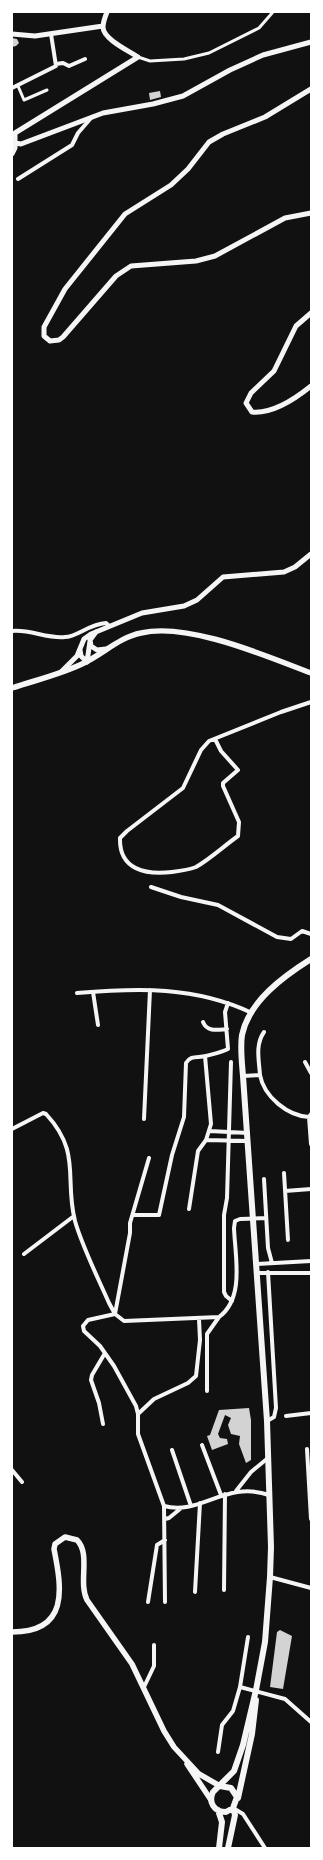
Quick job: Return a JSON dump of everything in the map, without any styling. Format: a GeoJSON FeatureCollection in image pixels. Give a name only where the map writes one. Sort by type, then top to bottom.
{"type":"FeatureCollection","features":[{"type":"Feature","properties":{"kind":"main road"},"geometry":{"type":"LineString","coordinates":[[12,688],[87,662],[139,633],[165,630],[245,647],[311,673]]}},
{"type":"Feature","properties":{"kind":"main road"},"geometry":{"type":"LineString","coordinates":[[211,1800],[212,1792],[231,1775],[237,1764],[256,1690],[265,1642],[270,1577],[271,1547],[267,1422],[243,1076],[242,1038],[252,1013],[272,988],[311,958]]}},
{"type":"Feature","properties":{"kind":"main road"},"geometry":{"type":"LineString","coordinates":[[12,1632],[32,1630],[53,1616],[61,1591],[54,1549],[55,1544],[65,1537],[74,1538],[83,1548],[84,1594],[132,1664],[164,1731],[185,1760],[211,1800],[213,1806],[218,1810],[226,1812],[233,1808],[237,1801],[252,1734],[256,1710],[256,1690]]}},
{"type":"Feature","properties":{"kind":"main road"},"geometry":{"type":"LineString","coordinates":[[185,1760],[199,1774],[220,1786],[228,1786],[234,1790],[237,1801]]}},
{"type":"Feature","properties":{"kind":"main road"},"geometry":{"type":"LineString","coordinates":[[228,1848],[234,1815],[233,1808]]}},
{"type":"Feature","properties":{"kind":"main road"},"geometry":{"type":"LineString","coordinates":[[218,1810],[222,1822],[219,1848]]}},
{"type":"Feature","properties":{"kind":"street"},"geometry":{"type":"LineString","coordinates":[[107,12],[102,26],[109,39],[138,57],[150,61],[184,59],[209,53],[260,28],[273,12]]}},
{"type":"Feature","properties":{"kind":"street"},"geometry":{"type":"LineString","coordinates":[[12,34],[35,36],[102,26]]}},
{"type":"Feature","properties":{"kind":"street"},"geometry":{"type":"LineString","coordinates":[[51,34],[56,64]]}},
{"type":"Feature","properties":{"kind":"street"},"geometry":{"type":"LineString","coordinates":[[14,143],[21,144],[92,116],[116,110],[153,104],[183,96],[230,70],[263,55],[311,42]]}},
{"type":"Feature","properties":{"kind":"street"},"geometry":{"type":"LineString","coordinates":[[12,154],[15,133],[138,57]]}},
{"type":"Feature","properties":{"kind":"street"},"geometry":{"type":"LineString","coordinates":[[12,88],[56,66],[56,64],[63,63],[69,66],[85,59]]}},
{"type":"Feature","properties":{"kind":"street"},"geometry":{"type":"LineString","coordinates":[[18,86],[24,100],[47,90]]}},
{"type":"Feature","properties":{"kind":"street"},"geometry":{"type":"LineString","coordinates":[[311,89],[265,117],[223,134],[209,142],[188,169],[171,185],[125,214],[65,289],[44,327],[44,336],[50,341],[59,340],[63,337],[116,276],[131,266],[196,261],[215,256],[285,218],[297,214],[311,213]]}},
{"type":"Feature","properties":{"kind":"street"},"geometry":{"type":"LineString","coordinates":[[18,179],[72,145],[78,133],[92,116]]}},
{"type":"Feature","properties":{"kind":"street"},"geometry":{"type":"LineString","coordinates":[[311,313],[296,326],[274,371],[251,393],[246,402],[252,412],[259,413],[285,404],[311,386]]}},
{"type":"Feature","properties":{"kind":"street"},"geometry":{"type":"LineString","coordinates":[[61,672],[72,662],[84,639],[109,626],[142,613],[184,606],[197,600],[223,577],[284,572],[295,567],[311,554]]}},
{"type":"Feature","properties":{"kind":"street"},"geometry":{"type":"LineString","coordinates":[[12,630],[24,629],[64,638],[96,624],[106,623],[109,626]]}},
{"type":"Feature","properties":{"kind":"street"},"geometry":{"type":"LineString","coordinates":[[87,662],[90,640],[97,632]]}},
{"type":"Feature","properties":{"kind":"street"},"geometry":{"type":"LineString","coordinates":[[90,640],[91,646],[97,650],[109,649]]}},
{"type":"Feature","properties":{"kind":"street"},"geometry":{"type":"LineString","coordinates":[[80,649],[80,656],[87,662]]}},
{"type":"Feature","properties":{"kind":"street"},"geometry":{"type":"LineString","coordinates":[[215,739],[221,751],[238,770],[223,783],[223,786],[239,822],[238,836],[188,870],[163,873],[147,872],[136,868],[122,855],[120,838],[183,788],[204,745],[215,739],[281,712],[311,702]]}},
{"type":"Feature","properties":{"kind":"street"},"geometry":{"type":"LineString","coordinates":[[150,887],[180,897],[218,905],[277,937],[291,938],[302,931],[311,934]]}},
{"type":"Feature","properties":{"kind":"street"},"geometry":{"type":"LineString","coordinates":[[77,993],[139,989],[192,994],[228,1003],[252,1013]]}},
{"type":"Feature","properties":{"kind":"street"},"geometry":{"type":"LineString","coordinates":[[144,1119],[150,990]]}},
{"type":"Feature","properties":{"kind":"street"},"geometry":{"type":"LineString","coordinates":[[93,992],[98,1025]]}},
{"type":"Feature","properties":{"kind":"street"},"geometry":{"type":"LineString","coordinates":[[133,1215],[159,1215],[172,1155],[184,1117],[186,1063],[189,1058],[195,1056],[206,1056],[228,1049],[225,1012],[228,1003]]}},
{"type":"Feature","properties":{"kind":"street"},"geometry":{"type":"LineString","coordinates":[[203,1022],[205,1027],[208,1029],[227,1029]]}},
{"type":"Feature","properties":{"kind":"street"},"geometry":{"type":"LineString","coordinates":[[264,1032],[260,1038],[258,1050],[260,1075],[266,1092],[291,1114],[310,1116],[311,1144]]}},
{"type":"Feature","properties":{"kind":"street"},"geometry":{"type":"LineString","coordinates":[[189,1209],[198,1151],[206,1140],[210,1131],[206,1056]]}},
{"type":"Feature","properties":{"kind":"street"},"geometry":{"type":"LineString","coordinates":[[231,1062],[229,1141],[226,1206],[224,1215],[224,1292],[232,1301]]}},
{"type":"Feature","properties":{"kind":"street"},"geometry":{"type":"LineString","coordinates":[[305,1062],[311,1073]]}},
{"type":"Feature","properties":{"kind":"street"},"geometry":{"type":"LineString","coordinates":[[243,1076],[260,1075]]}},
{"type":"Feature","properties":{"kind":"street"},"geometry":{"type":"LineString","coordinates":[[12,1128],[43,1113],[46,1114],[55,1125],[65,1141],[69,1154],[74,1216],[109,1304],[115,1314],[124,1321],[219,1317]]}},
{"type":"Feature","properties":{"kind":"street"},"geometry":{"type":"LineString","coordinates":[[210,1131],[248,1133]]}},
{"type":"Feature","properties":{"kind":"street"},"geometry":{"type":"LineString","coordinates":[[206,1140],[248,1141]]}},
{"type":"Feature","properties":{"kind":"street"},"geometry":{"type":"LineString","coordinates":[[115,1314],[133,1215],[149,1158]]}},
{"type":"Feature","properties":{"kind":"street"},"geometry":{"type":"LineString","coordinates":[[284,1173],[288,1240]]}},
{"type":"Feature","properties":{"kind":"street"},"geometry":{"type":"LineString","coordinates":[[264,1179],[268,1248],[275,1272]]}},
{"type":"Feature","properties":{"kind":"street"},"geometry":{"type":"LineString","coordinates":[[285,1191],[311,1189]]}},
{"type":"Feature","properties":{"kind":"street"},"geometry":{"type":"LineString","coordinates":[[24,1254],[74,1216]]}},
{"type":"Feature","properties":{"kind":"street"},"geometry":{"type":"LineString","coordinates":[[207,1391],[207,1334],[219,1317],[227,1310],[232,1301],[235,1287],[234,1225],[237,1220],[266,1218]]}},
{"type":"Feature","properties":{"kind":"street"},"geometry":{"type":"LineString","coordinates":[[257,1264],[311,1261]]}},
{"type":"Feature","properties":{"kind":"street"},"geometry":{"type":"LineString","coordinates":[[267,1422],[274,1417],[276,1408],[268,1272]]}},
{"type":"Feature","properties":{"kind":"street"},"geometry":{"type":"LineString","coordinates":[[257,1273],[311,1273]]}},
{"type":"Feature","properties":{"kind":"street"},"geometry":{"type":"LineString","coordinates":[[115,1314],[88,1320],[83,1326],[84,1331],[106,1353],[136,1406],[138,1414],[138,1434],[164,1506],[165,1602]]}},
{"type":"Feature","properties":{"kind":"street"},"geometry":{"type":"LineString","coordinates":[[138,1414],[154,1399],[188,1382],[196,1376],[200,1340],[199,1319]]}},
{"type":"Feature","properties":{"kind":"street"},"geometry":{"type":"LineString","coordinates":[[103,1424],[99,1403],[91,1380],[92,1375],[106,1353]]}},
{"type":"Feature","properties":{"kind":"street"},"geometry":{"type":"LineString","coordinates":[[286,1416],[311,1413]]}},
{"type":"Feature","properties":{"kind":"street"},"geometry":{"type":"LineString","coordinates":[[202,1445],[223,1495],[224,1590]]}},
{"type":"Feature","properties":{"kind":"street"},"geometry":{"type":"LineString","coordinates":[[307,1448],[311,1520]]}},
{"type":"Feature","properties":{"kind":"street"},"geometry":{"type":"LineString","coordinates":[[172,1450],[191,1506]]}},
{"type":"Feature","properties":{"kind":"street"},"geometry":{"type":"LineString","coordinates":[[236,1491],[251,1472],[268,1458]]}},
{"type":"Feature","properties":{"kind":"street"},"geometry":{"type":"LineString","coordinates":[[12,1470],[22,1482]]}},
{"type":"Feature","properties":{"kind":"street"},"geometry":{"type":"LineString","coordinates":[[165,1519],[169,1518],[180,1509],[236,1491],[255,1492],[269,1495]]}},
{"type":"Feature","properties":{"kind":"street"},"geometry":{"type":"LineString","coordinates":[[195,1592],[200,1503]]}},
{"type":"Feature","properties":{"kind":"street"},"geometry":{"type":"LineString","coordinates":[[164,1506],[180,1509]]}},
{"type":"Feature","properties":{"kind":"street"},"geometry":{"type":"LineString","coordinates":[[148,1602],[157,1545],[165,1540]]}},
{"type":"Feature","properties":{"kind":"street"},"geometry":{"type":"LineString","coordinates":[[270,1577],[311,1588]]}},
{"type":"Feature","properties":{"kind":"street"},"geometry":{"type":"LineString","coordinates":[[218,1752],[222,1725],[233,1711],[240,1687],[248,1637]]}},
{"type":"Feature","properties":{"kind":"street"},"geometry":{"type":"LineString","coordinates":[[144,1688],[154,1666],[154,1645]]}},
{"type":"Feature","properties":{"kind":"street"},"geometry":{"type":"LineString","coordinates":[[240,1687],[285,1698],[311,1722]]}},
{"type":"Feature","properties":{"kind":"street"},"geometry":{"type":"LineString","coordinates":[[233,1808],[243,1814],[265,1848]]}},
{"type":"Feature","properties":{"kind":"building"},"geometry":{"type":"Polygon","coordinates":[[[12,38],[17,39],[19,43],[12,47],[12,38]]]}},
{"type":"Feature","properties":{"kind":"building"},"geometry":{"type":"Polygon","coordinates":[[[160,91],[161,97],[150,100],[149,93],[160,91]]]}},
{"type":"Feature","properties":{"kind":"building"},"geometry":{"type":"Polygon","coordinates":[[[249,1408],[251,1420],[251,1460],[246,1463],[239,1444],[240,1436],[231,1434],[228,1425],[231,1418],[225,1415],[218,1434],[220,1438],[227,1439],[228,1444],[212,1450],[207,1436],[210,1435],[219,1410],[249,1408]]]}},
{"type":"Feature","properties":{"kind":"building"},"geometry":{"type":"Polygon","coordinates":[[[280,1630],[292,1636],[283,1689],[270,1687],[277,1632],[280,1630]]]}}]}
